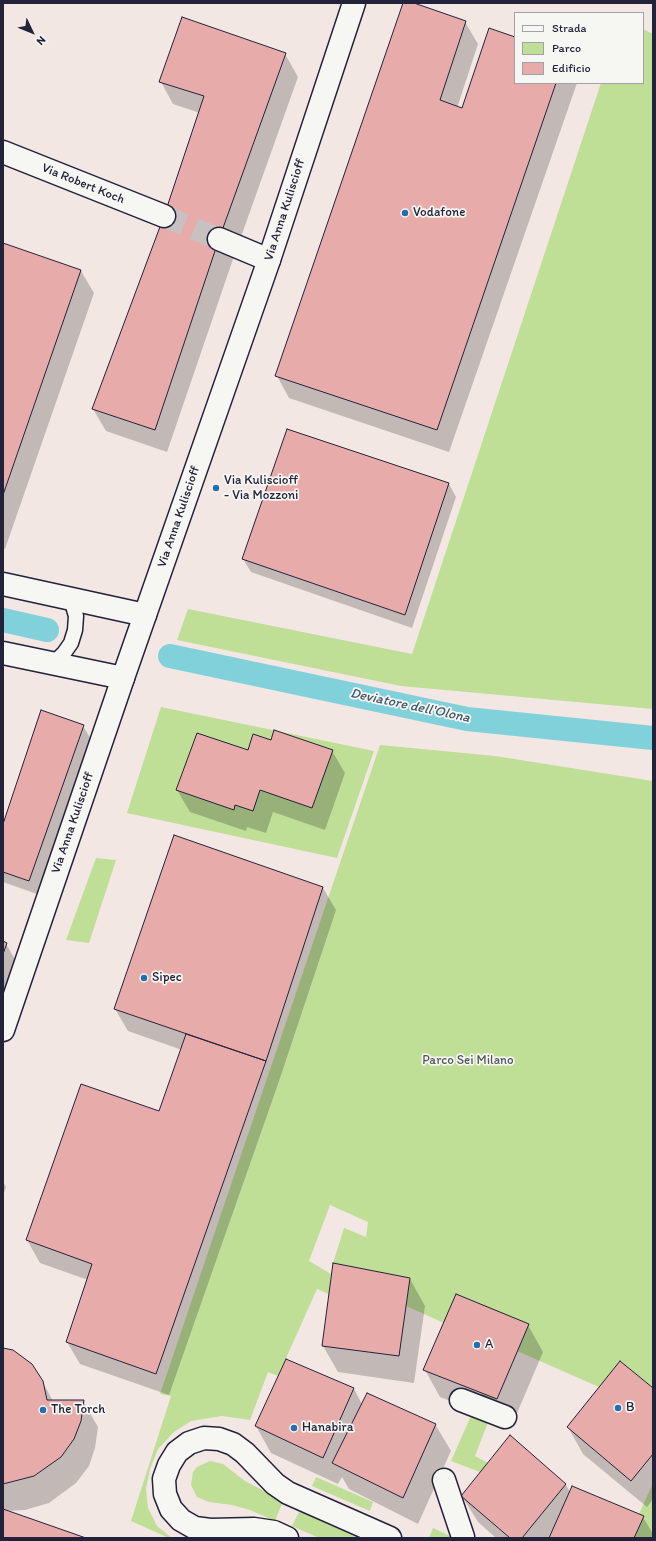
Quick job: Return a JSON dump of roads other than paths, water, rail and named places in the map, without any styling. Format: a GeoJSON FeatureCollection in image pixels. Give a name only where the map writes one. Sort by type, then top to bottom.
{"type":"FeatureCollection","features":[{"type":"Feature","properties":{"kind":"street","name":"Via Anna Kuliscioff"},"geometry":{"type":"LineString","coordinates":[[3,1030],[123,678],[269,260],[354,3]]}},
{"type":"Feature","properties":{"kind":"street","name":"Via Robert Koch"},"geometry":{"type":"LineString","coordinates":[[3,152],[164,216]]}},
{"type":"Feature","properties":{"kind":"street"},"geometry":{"type":"LineString","coordinates":[[219,239],[269,260]]}},
{"type":"Feature","properties":{"kind":"street"},"geometry":{"type":"LineString","coordinates":[[3,584],[145,615]]}},
{"type":"Feature","properties":{"kind":"street"},"geometry":{"type":"LineString","coordinates":[[3,653],[123,678]]}},
{"type":"Feature","properties":{"kind":"street"},"geometry":{"type":"LineString","coordinates":[[287,1538],[274,1532],[254,1529],[210,1530],[195,1528],[181,1520],[171,1509],[165,1494],[164,1479],[169,1464],[177,1452],[189,1443],[204,1438],[219,1438],[233,1444],[275,1484],[288,1493],[390,1538]]}},
{"type":"Feature","properties":{"kind":"street"},"geometry":{"type":"LineString","coordinates":[[444,1480],[463,1537]]}},
{"type":"Feature","properties":{"kind":"lane"},"geometry":{"type":"LineString","coordinates":[[53,664],[71,643],[75,630],[76,616],[71,600]]}},
{"type":"Feature","properties":{"kind":"waterway","name":"Deviatore dell'Olona"},"geometry":{"type":"LineString","coordinates":[[3,620],[47,630]]}},
{"type":"Feature","properties":{"kind":"waterway","name":"Deviatore dell'Olona"},"geometry":{"type":"LineString","coordinates":[[170,656],[467,719],[653,738]]}},
{"type":"Feature","properties":{"kind":"tunnel"},"geometry":{"type":"LineString","coordinates":[[164,216],[219,239]]}},
{"type":"Feature","properties":{"kind":"place","name":"Vodafone"},"geometry":{"type":"Point","coordinates":[405,213]}},
{"type":"Feature","properties":{"kind":"place","name":"Via Kuliscioff - Via Mozzoni"},"geometry":{"type":"Point","coordinates":[216,488]}},
{"type":"Feature","properties":{"kind":"place","name":"Sipec"},"geometry":{"type":"Point","coordinates":[144,978]}},
{"type":"Feature","properties":{"kind":"place","name":"A"},"geometry":{"type":"Point","coordinates":[477,1345]}},
{"type":"Feature","properties":{"kind":"place","name":"B"},"geometry":{"type":"Point","coordinates":[618,1408]}},
{"type":"Feature","properties":{"kind":"place","name":"The Torch"},"geometry":{"type":"Point","coordinates":[43,1410]}},
{"type":"Feature","properties":{"kind":"place","name":"Hanabira"},"geometry":{"type":"Point","coordinates":[294,1428]}},
{"type":"Feature","properties":{"kind":"park label","name":"Parco Sei Milano"},"geometry":{"type":"Point","coordinates":[468,1061]}}]}
